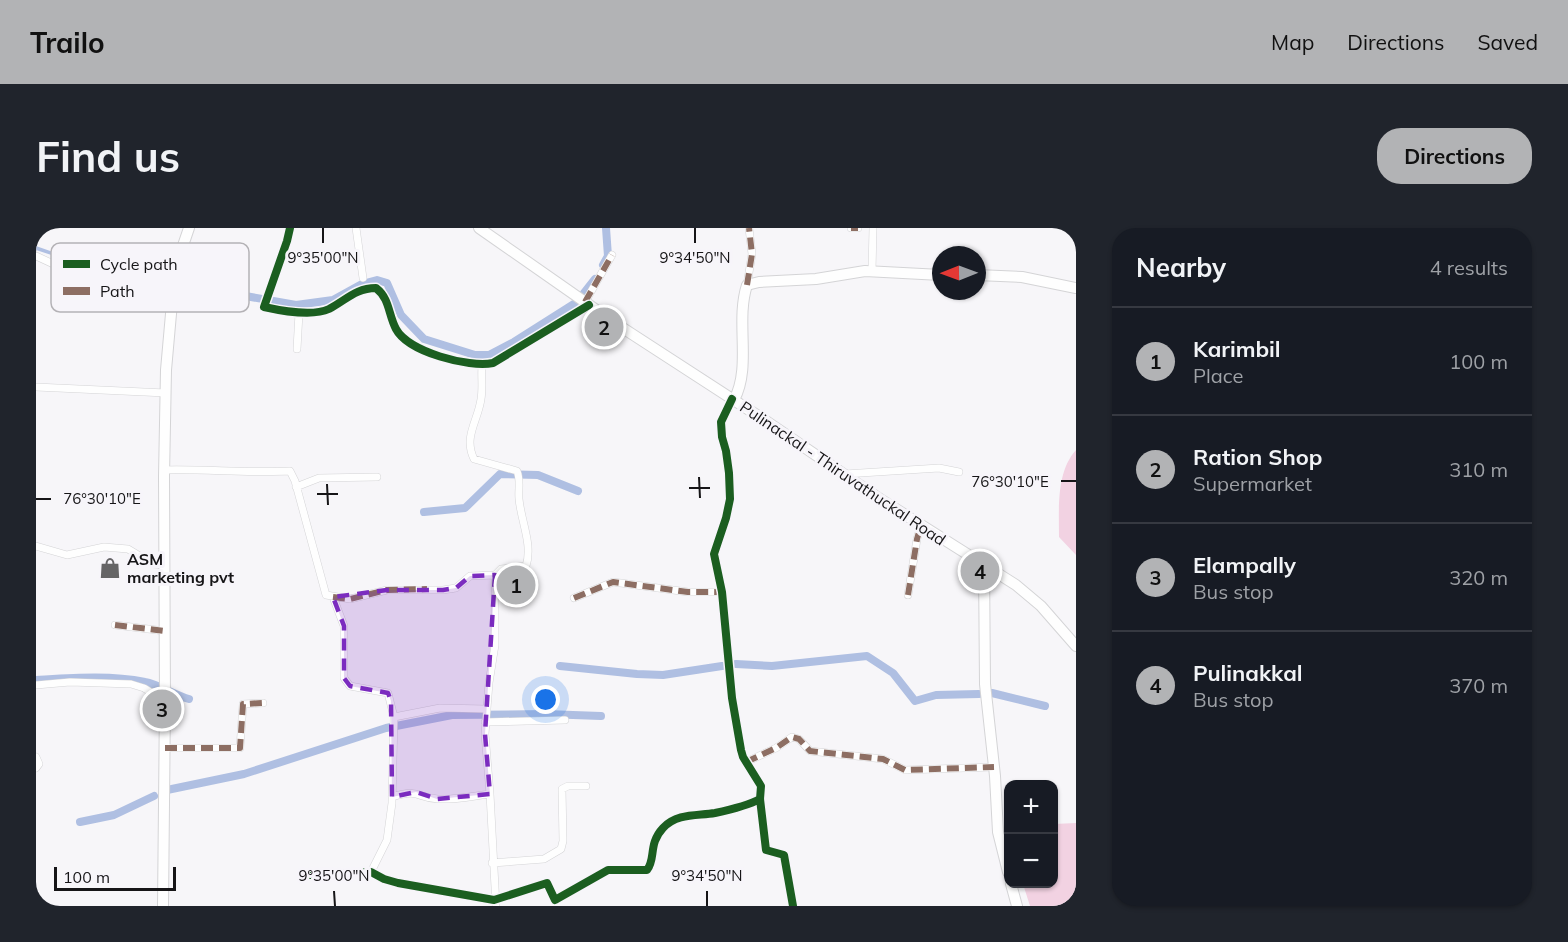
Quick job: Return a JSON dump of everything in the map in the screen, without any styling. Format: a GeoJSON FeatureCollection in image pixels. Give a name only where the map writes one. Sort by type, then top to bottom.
{"type":"FeatureCollection","features":[{"type":"Feature","properties":{"kind":"main road"},"geometry":{"type":"LineString","coordinates":[[183,243],[189,228]]}},
{"type":"Feature","properties":{"kind":"main road","name":"Pulinackal - Thiruvathuckal Road"},"geometry":{"type":"LineString","coordinates":[[479,228],[582,301],[1026,592],[1074,642]]}},
{"type":"Feature","properties":{"kind":"main road"},"geometry":{"type":"LineString","coordinates":[[733,400],[741,387],[743,304],[747,285],[873,271],[932,274]]}},
{"type":"Feature","properties":{"kind":"main road"},"geometry":{"type":"LineString","coordinates":[[986,275],[1022,277],[1076,288]]}},
{"type":"Feature","properties":{"kind":"main road"},"geometry":{"type":"LineString","coordinates":[[163,906],[164,471],[170,312]]}},
{"type":"Feature","properties":{"kind":"main road"},"geometry":{"type":"LineString","coordinates":[[984,566],[985,684],[998,832],[1004,856]]}},
{"type":"Feature","properties":{"kind":"main road"},"geometry":{"type":"LineString","coordinates":[[1012,888],[1017,906]]}},
{"type":"Feature","properties":{"kind":"street"},"geometry":{"type":"LineString","coordinates":[[290,228],[288,241],[264,307],[299,313],[327,310],[357,291],[376,288],[385,295],[397,331],[407,341],[434,354],[482,365],[493,363],[505,356],[582,301],[612,255]]}},
{"type":"Feature","properties":{"kind":"street"},"geometry":{"type":"LineString","coordinates":[[356,228],[363,278]]}},
{"type":"Feature","properties":{"kind":"street"},"geometry":{"type":"LineString","coordinates":[[747,285],[752,254],[749,228]]}},
{"type":"Feature","properties":{"kind":"street"},"geometry":{"type":"LineString","coordinates":[[851,228],[858,228]]}},
{"type":"Feature","properties":{"kind":"street"},"geometry":{"type":"LineString","coordinates":[[873,228],[873,271]]}},
{"type":"Feature","properties":{"kind":"street"},"geometry":{"type":"LineString","coordinates":[[36,256],[51,263]]}},
{"type":"Feature","properties":{"kind":"street"},"geometry":{"type":"LineString","coordinates":[[297,349],[299,313]]}},
{"type":"Feature","properties":{"kind":"street"},"geometry":{"type":"LineString","coordinates":[[164,471],[203,469],[290,471],[320,567],[321,583],[326,595],[333,597],[350,599],[387,590],[443,591],[456,588],[470,576],[495,575],[501,569],[526,566],[528,559],[526,531],[517,471],[474,459],[470,450],[470,435],[481,400],[482,365]]}},
{"type":"Feature","properties":{"kind":"street"},"geometry":{"type":"LineString","coordinates":[[36,387],[166,393]]}},
{"type":"Feature","properties":{"kind":"street"},"geometry":{"type":"LineString","coordinates":[[733,400],[721,422],[729,473],[730,499],[714,554],[722,592],[732,698],[741,750],[761,786],[760,799],[766,850],[784,855],[793,906]]}},
{"type":"Feature","properties":{"kind":"street"},"geometry":{"type":"LineString","coordinates":[[844,474],[939,468],[959,472]]}},
{"type":"Feature","properties":{"kind":"street"},"geometry":{"type":"LineString","coordinates":[[296,487],[319,478],[377,477]]}},
{"type":"Feature","properties":{"kind":"street"},"geometry":{"type":"LineString","coordinates":[[908,595],[921,525]]}},
{"type":"Feature","properties":{"kind":"street"},"geometry":{"type":"LineString","coordinates":[[36,546],[68,555],[104,548],[128,549],[153,564],[164,565]]}},
{"type":"Feature","properties":{"kind":"street"},"geometry":{"type":"LineString","coordinates":[[495,575],[495,645],[485,722],[495,903]]}},
{"type":"Feature","properties":{"kind":"street"},"geometry":{"type":"LineString","coordinates":[[574,598],[613,582],[688,592],[722,592]]}},
{"type":"Feature","properties":{"kind":"street"},"geometry":{"type":"LineString","coordinates":[[333,597],[344,626],[344,678],[350,686],[388,693],[394,724],[392,797],[387,840],[371,872]]}},
{"type":"Feature","properties":{"kind":"street"},"geometry":{"type":"LineString","coordinates":[[115,625],[165,631]]}},
{"type":"Feature","properties":{"kind":"street"},"geometry":{"type":"LineString","coordinates":[[36,685],[70,682],[131,684],[165,694]]}},
{"type":"Feature","properties":{"kind":"street"},"geometry":{"type":"LineString","coordinates":[[165,748],[240,748],[243,704],[263,703]]}},
{"type":"Feature","properties":{"kind":"street"},"geometry":{"type":"LineString","coordinates":[[394,724],[441,708],[486,709]]}},
{"type":"Feature","properties":{"kind":"street"},"geometry":{"type":"LineString","coordinates":[[485,722],[565,720]]}},
{"type":"Feature","properties":{"kind":"street"},"geometry":{"type":"LineString","coordinates":[[746,762],[776,748],[792,737],[799,739],[810,751],[883,759],[905,770],[994,767]]}},
{"type":"Feature","properties":{"kind":"street"},"geometry":{"type":"LineString","coordinates":[[36,757],[39,764],[36,768]]}},
{"type":"Feature","properties":{"kind":"street"},"geometry":{"type":"LineString","coordinates":[[492,863],[544,859],[561,849],[563,841],[562,789],[568,786],[586,786]]}},
{"type":"Feature","properties":{"kind":"street"},"geometry":{"type":"LineString","coordinates":[[392,797],[416,792],[437,799],[490,794]]}},
{"type":"Feature","properties":{"kind":"street"},"geometry":{"type":"LineString","coordinates":[[310,875],[371,872],[398,883],[495,903],[547,883],[555,900],[608,870],[647,870],[651,864],[653,844],[657,835],[672,820],[683,816],[717,813],[760,799]]}},
{"type":"Feature","properties":{"kind":"highlighted area"},"geometry":{"type":"Polygon","coordinates":[[[495,575],[485,734],[490,794],[437,799],[416,792],[392,797],[391,701],[388,693],[350,686],[344,678],[344,626],[333,597],[387,590],[443,590],[456,588],[470,576],[495,575]]]}},
{"type":"Feature","properties":{"kind":"shaded area"},"geometry":{"type":"Polygon","coordinates":[[[1076,450],[1076,555],[1059,537],[1059,515],[1062,480],[1065,469],[1076,450]]]}},
{"type":"Feature","properties":{"kind":"shaded area"},"geometry":{"type":"Polygon","coordinates":[[[1076,823],[1076,906],[1030,906],[1024,888],[1058,888],[1058,824],[1076,823]]]}},
{"type":"Feature","properties":{"kind":"water"},"geometry":{"type":"Polygon","coordinates":[[[36,246],[51,251],[51,255],[36,250],[36,246]]]}},
{"type":"Feature","properties":{"kind":"waterway"},"geometry":{"type":"LineString","coordinates":[[603,265],[608,256],[606,228]]}},
{"type":"Feature","properties":{"kind":"waterway"},"geometry":{"type":"LineString","coordinates":[[584,293],[595,279]]}},
{"type":"Feature","properties":{"kind":"waterway"},"geometry":{"type":"LineString","coordinates":[[249,297],[296,305],[333,300],[362,284],[377,280],[387,283],[401,315],[424,339],[475,355],[489,355],[574,304]]}},
{"type":"Feature","properties":{"kind":"waterway"},"geometry":{"type":"LineString","coordinates":[[424,512],[465,508],[500,474],[538,475],[578,491]]}},
{"type":"Feature","properties":{"kind":"waterway"},"geometry":{"type":"LineString","coordinates":[[736,664],[772,666],[867,656],[893,673],[915,701],[936,695],[979,694]]}},
{"type":"Feature","properties":{"kind":"waterway"},"geometry":{"type":"LineString","coordinates":[[560,666],[663,675],[722,666]]}},
{"type":"Feature","properties":{"kind":"waterway"},"geometry":{"type":"LineString","coordinates":[[36,680],[118,678],[150,683],[189,699]]}},
{"type":"Feature","properties":{"kind":"waterway"},"geometry":{"type":"LineString","coordinates":[[992,693],[1045,706]]}},
{"type":"Feature","properties":{"kind":"waterway"},"geometry":{"type":"LineString","coordinates":[[167,790],[244,774],[386,728],[452,715],[601,716]]}},
{"type":"Feature","properties":{"kind":"waterway"},"geometry":{"type":"LineString","coordinates":[[80,822],[114,815],[154,796]]}},
{"type":"Feature","properties":{"kind":"marked path"},"geometry":{"type":"LineString","coordinates":[[747,285],[752,254],[749,228]]}},
{"type":"Feature","properties":{"kind":"marked path"},"geometry":{"type":"LineString","coordinates":[[851,228],[858,228]]}},
{"type":"Feature","properties":{"kind":"marked path"},"geometry":{"type":"LineString","coordinates":[[585,302],[612,255]]}},
{"type":"Feature","properties":{"kind":"marked path"},"geometry":{"type":"LineString","coordinates":[[908,595],[921,525]]}},
{"type":"Feature","properties":{"kind":"marked path"},"geometry":{"type":"LineString","coordinates":[[574,598],[613,582],[688,592],[722,592]]}},
{"type":"Feature","properties":{"kind":"marked path"},"geometry":{"type":"LineString","coordinates":[[333,597],[350,599],[387,590],[427,589]]}},
{"type":"Feature","properties":{"kind":"marked path"},"geometry":{"type":"LineString","coordinates":[[115,625],[165,631]]}},
{"type":"Feature","properties":{"kind":"marked path"},"geometry":{"type":"LineString","coordinates":[[165,748],[240,748],[243,704],[263,703]]}},
{"type":"Feature","properties":{"kind":"marked path"},"geometry":{"type":"LineString","coordinates":[[746,762],[776,748],[792,737],[799,739],[810,751],[883,759],[905,770],[994,767]]}},
{"type":"Feature","properties":{"kind":"cycle path"},"geometry":{"type":"LineString","coordinates":[[290,228],[264,307],[314,313],[329,309],[357,292],[376,288],[384,297],[393,323],[403,337],[413,345],[455,361],[493,363],[589,305]]}},
{"type":"Feature","properties":{"kind":"cycle path"},"geometry":{"type":"LineString","coordinates":[[732,399],[721,422],[729,473],[730,499],[714,554],[722,592],[732,698],[741,750],[761,786],[760,799],[766,850],[784,855],[793,906]]}},
{"type":"Feature","properties":{"kind":"cycle path"},"geometry":{"type":"LineString","coordinates":[[310,875],[371,872],[398,883],[494,900],[547,883],[555,900],[608,870],[647,870],[658,834],[674,820],[726,811],[760,799]]}},
{"type":"Feature","properties":{"kind":"place","name":"Ration Shop"},"geometry":{"type":"Point","coordinates":[604,327]}},
{"type":"Feature","properties":{"kind":"place","name":"ASM marketing pvt"},"geometry":{"type":"Point","coordinates":[110,568]}},
{"type":"Feature","properties":{"kind":"place","name":"Pulinakkal"},"geometry":{"type":"Point","coordinates":[980,571]}},
{"type":"Feature","properties":{"kind":"place","name":"Karimbil"},"geometry":{"type":"Point","coordinates":[516,585]}},
{"type":"Feature","properties":{"kind":"place","name":"Elampally"},"geometry":{"type":"Point","coordinates":[162,709]}}]}
